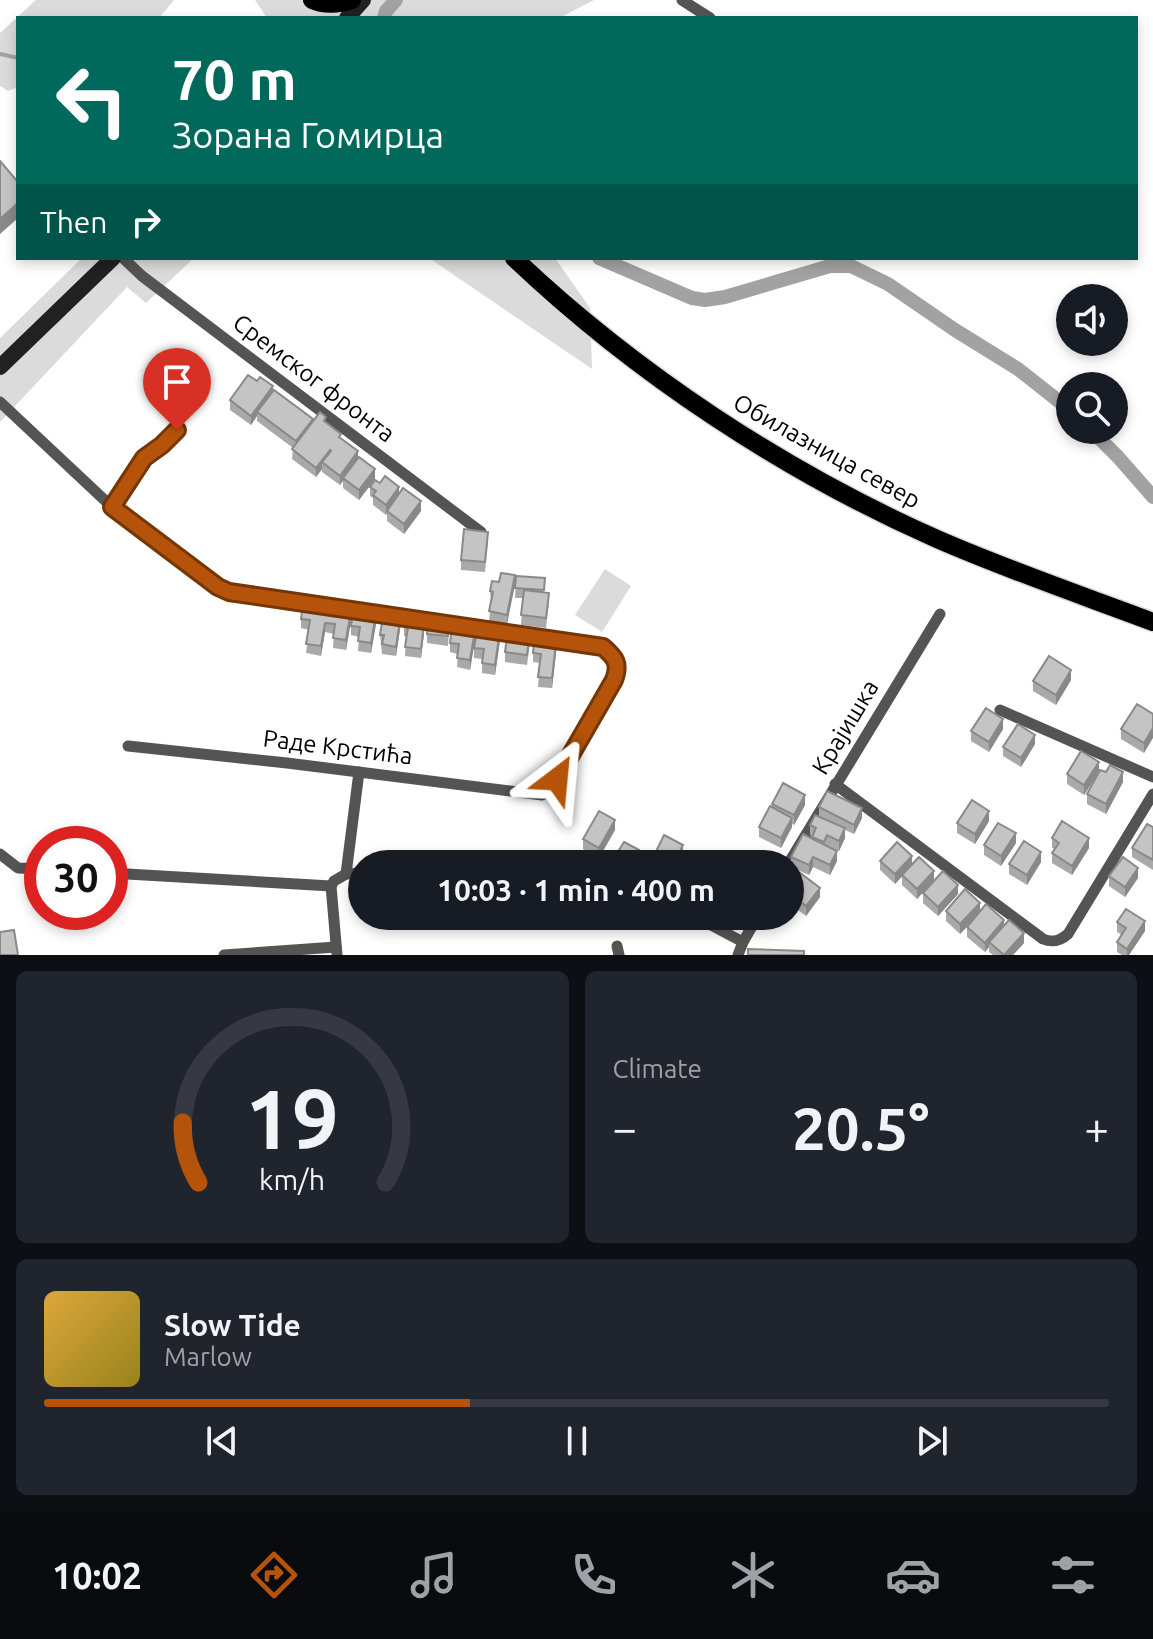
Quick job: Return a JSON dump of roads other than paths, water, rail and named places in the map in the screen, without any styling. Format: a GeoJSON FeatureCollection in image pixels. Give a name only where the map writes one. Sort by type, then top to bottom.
{"type":"FeatureCollection","features":[{"type":"Feature","properties":{"kind":"main road"},"geometry":{"type":"LineString","coordinates":[[312,0],[354,9]]}},
{"type":"Feature","properties":{"kind":"main road","name":"Обилазница север"},"geometry":{"type":"LineString","coordinates":[[516,260],[632,357],[691,401],[840,492],[960,549],[1153,622]]}},
{"type":"Feature","properties":{"kind":"street"},"geometry":{"type":"LineString","coordinates":[[682,0],[707,16]]}},
{"type":"Feature","properties":{"kind":"street"},"geometry":{"type":"LineString","coordinates":[[0,367],[111,260]]}},
{"type":"Feature","properties":{"kind":"street","name":"Сремског фронта"},"geometry":{"type":"LineString","coordinates":[[125,260],[142,276],[481,532]]}},
{"type":"Feature","properties":{"kind":"street"},"geometry":{"type":"LineString","coordinates":[[0,402],[112,507],[218,587],[229,592],[323,606]]}},
{"type":"Feature","properties":{"kind":"street"},"geometry":{"type":"LineString","coordinates":[[112,507],[144,458],[177,430]]}},
{"type":"Feature","properties":{"kind":"street","name":"Раде Крстића"},"geometry":{"type":"LineString","coordinates":[[128,746],[542,795],[557,779],[617,670],[616,661],[603,647],[354,610]]}},
{"type":"Feature","properties":{"kind":"street","name":"Крајишка"},"geometry":{"type":"LineString","coordinates":[[796,850],[940,614]]}},
{"type":"Feature","properties":{"kind":"street"},"geometry":{"type":"LineString","coordinates":[[1000,710],[1153,777]]}},
{"type":"Feature","properties":{"kind":"street"},"geometry":{"type":"LineString","coordinates":[[224,955],[336,951],[331,886],[346,874],[359,772]]}},
{"type":"Feature","properties":{"kind":"street"},"geometry":{"type":"LineString","coordinates":[[835,784],[1051,942],[1068,934],[1153,794]]}},
{"type":"Feature","properties":{"kind":"street"},"geometry":{"type":"LineString","coordinates":[[0,854],[18,868],[24,868]]}},
{"type":"Feature","properties":{"kind":"street"},"geometry":{"type":"LineString","coordinates":[[128,874],[331,886]]}},
{"type":"Feature","properties":{"kind":"street"},"geometry":{"type":"LineString","coordinates":[[720,930],[743,942]]}},
{"type":"Feature","properties":{"kind":"street"},"geometry":{"type":"LineString","coordinates":[[738,955],[750,930]]}},
{"type":"Feature","properties":{"kind":"waterway"},"geometry":{"type":"LineString","coordinates":[[385,16],[396,0]]}},
{"type":"Feature","properties":{"kind":"waterway"},"geometry":{"type":"LineString","coordinates":[[0,54],[16,58]]}},
{"type":"Feature","properties":{"kind":"waterway"},"geometry":{"type":"LineString","coordinates":[[604,260],[692,298],[705,300],[830,266],[851,266],[888,284],[1018,369],[1056,399]]}},
{"type":"Feature","properties":{"kind":"waterway"},"geometry":{"type":"LineString","coordinates":[[1105,444],[1153,497]]}}]}
